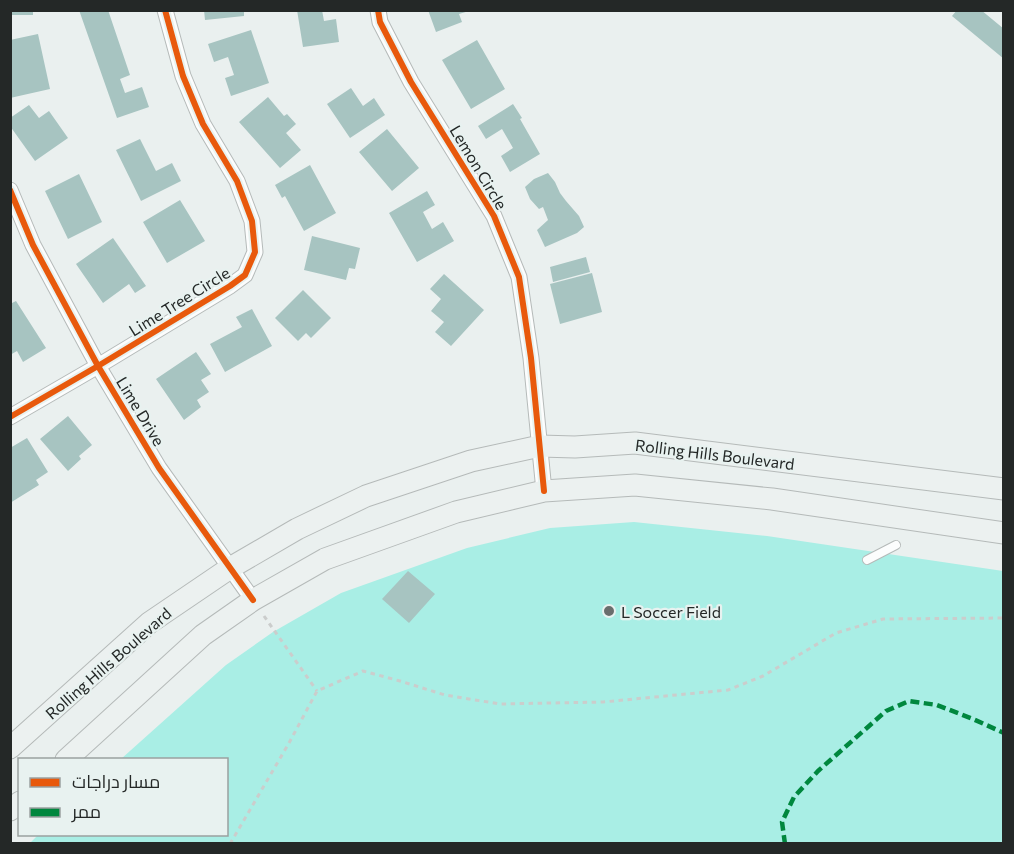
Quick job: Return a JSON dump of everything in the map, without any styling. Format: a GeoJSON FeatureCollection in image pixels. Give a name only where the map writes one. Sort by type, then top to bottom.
{"type":"FeatureCollection","features":[{"type":"Feature","properties":{"kind":"main road","name":"Rolling Hills Boulevard"},"geometry":{"type":"LineString","coordinates":[[10,748],[149,623],[230,568],[297,529],[366,496],[471,461],[540,446],[635,444],[1004,489]]}},
{"type":"Feature","properties":{"kind":"main road"},"geometry":{"type":"LineString","coordinates":[[67,758],[203,635],[253,600],[325,559],[456,512],[544,490],[635,485],[772,499],[1004,533]]}},
{"type":"Feature","properties":{"kind":"street","name":"Lime Tree Circle"},"geometry":{"type":"LineString","coordinates":[[10,417],[230,286],[245,275],[255,252],[252,221],[241,191],[203,124],[183,76],[165,10]]}},
{"type":"Feature","properties":{"kind":"street","name":"Lemon Circle"},"geometry":{"type":"LineString","coordinates":[[378,10],[380,22],[411,82],[494,216],[519,277],[531,357],[544,490]]}},
{"type":"Feature","properties":{"kind":"street","name":"Lime Drive"},"geometry":{"type":"LineString","coordinates":[[10,190],[33,245],[98,366],[159,468],[253,600]]}},
{"type":"Feature","properties":{"kind":"lane"},"geometry":{"type":"LineString","coordinates":[[867,560],[896,545]]}},
{"type":"Feature","properties":{"kind":"path"},"geometry":{"type":"LineString","coordinates":[[253,600],[317,691]]}},
{"type":"Feature","properties":{"kind":"path"},"geometry":{"type":"LineString","coordinates":[[231,843],[317,691],[363,671],[445,695],[500,704],[603,702],[728,690],[763,676],[836,633],[883,619],[1004,618]]}},
{"type":"Feature","properties":{"kind":"shaded area"},"geometry":{"type":"Polygon","coordinates":[[[634,522],[767,536],[1003,571],[1003,843],[29,844],[37,836],[228,836],[228,758],[122,758],[226,665],[273,632],[341,593],[467,548],[550,528],[634,522]]]}},
{"type":"Feature","properties":{"kind":"building"},"geometry":{"type":"Polygon","coordinates":[[[10,10],[33,10],[33,15],[10,15],[10,10]]]}},
{"type":"Feature","properties":{"kind":"building"},"geometry":{"type":"Polygon","coordinates":[[[79,10],[108,10],[130,75],[120,79],[125,93],[142,87],[149,107],[117,118],[79,10]]]}},
{"type":"Feature","properties":{"kind":"building"},"geometry":{"type":"Polygon","coordinates":[[[204,10],[244,10],[244,16],[205,20],[204,10]]]}},
{"type":"Feature","properties":{"kind":"building"},"geometry":{"type":"Polygon","coordinates":[[[297,10],[322,10],[324,21],[336,19],[339,42],[303,47],[297,10]]]}},
{"type":"Feature","properties":{"kind":"building"},"geometry":{"type":"Polygon","coordinates":[[[428,10],[469,11],[459,14],[462,22],[436,32],[428,10]]]}},
{"type":"Feature","properties":{"kind":"building"},"geometry":{"type":"Polygon","coordinates":[[[957,10],[981,10],[1004,29],[1004,59],[952,16],[957,10]]]}},
{"type":"Feature","properties":{"kind":"building"},"geometry":{"type":"Polygon","coordinates":[[[251,30],[269,83],[231,96],[225,78],[234,75],[228,57],[214,62],[208,44],[251,30]]]}},
{"type":"Feature","properties":{"kind":"building"},"geometry":{"type":"Polygon","coordinates":[[[38,34],[50,89],[10,98],[10,40],[38,34]]]}},
{"type":"Feature","properties":{"kind":"building"},"geometry":{"type":"Polygon","coordinates":[[[477,40],[505,89],[471,109],[442,60],[477,40]]]}},
{"type":"Feature","properties":{"kind":"building"},"geometry":{"type":"Polygon","coordinates":[[[351,88],[363,106],[374,98],[385,115],[350,138],[327,104],[351,88]]]}},
{"type":"Feature","properties":{"kind":"building"},"geometry":{"type":"Polygon","coordinates":[[[268,97],[284,116],[287,114],[296,124],[286,133],[301,150],[280,168],[239,122],[268,97]]]}},
{"type":"Feature","properties":{"kind":"building"},"geometry":{"type":"Polygon","coordinates":[[[513,104],[540,154],[510,172],[501,156],[513,148],[502,129],[486,139],[478,126],[513,104]]]}},
{"type":"Feature","properties":{"kind":"building"},"geometry":{"type":"Polygon","coordinates":[[[29,105],[39,118],[49,111],[68,138],[35,161],[10,126],[10,118],[29,105]]]}},
{"type":"Feature","properties":{"kind":"building"},"geometry":{"type":"Polygon","coordinates":[[[387,129],[419,168],[392,191],[359,152],[387,129]]]}},
{"type":"Feature","properties":{"kind":"building"},"geometry":{"type":"Polygon","coordinates":[[[140,139],[156,171],[172,163],[181,181],[141,201],[116,150],[140,139]]]}},
{"type":"Feature","properties":{"kind":"building"},"geometry":{"type":"Polygon","coordinates":[[[310,165],[336,213],[304,231],[285,196],[282,198],[275,185],[310,165]]]}},
{"type":"Feature","properties":{"kind":"building"},"geometry":{"type":"Polygon","coordinates":[[[548,173],[560,193],[579,216],[584,227],[577,233],[545,247],[537,230],[548,220],[543,207],[539,209],[530,199],[525,187],[534,179],[548,173]]]}},
{"type":"Feature","properties":{"kind":"building"},"geometry":{"type":"Polygon","coordinates":[[[79,174],[102,222],[68,239],[45,191],[79,174]]]}},
{"type":"Feature","properties":{"kind":"building"},"geometry":{"type":"Polygon","coordinates":[[[427,191],[435,205],[423,212],[432,229],[443,222],[454,241],[417,262],[389,213],[427,191]]]}},
{"type":"Feature","properties":{"kind":"building"},"geometry":{"type":"Polygon","coordinates":[[[180,200],[205,241],[167,263],[143,222],[180,200]]]}},
{"type":"Feature","properties":{"kind":"building"},"geometry":{"type":"Polygon","coordinates":[[[312,236],[360,248],[355,269],[349,268],[346,280],[304,270],[312,236]]]}},
{"type":"Feature","properties":{"kind":"building"},"geometry":{"type":"Polygon","coordinates":[[[113,238],[146,286],[135,293],[129,284],[103,303],[76,264],[113,238]]]}},
{"type":"Feature","properties":{"kind":"building"},"geometry":{"type":"Polygon","coordinates":[[[586,257],[590,272],[553,282],[550,267],[586,257]]]}},
{"type":"Feature","properties":{"kind":"building"},"geometry":{"type":"Polygon","coordinates":[[[592,273],[602,312],[560,324],[550,284],[592,273]]]}},
{"type":"Feature","properties":{"kind":"building"},"geometry":{"type":"Polygon","coordinates":[[[444,274],[484,310],[451,346],[435,332],[444,322],[431,311],[441,299],[430,289],[444,274]]]}},
{"type":"Feature","properties":{"kind":"building"},"geometry":{"type":"Polygon","coordinates":[[[303,290],[331,318],[311,338],[306,333],[298,341],[275,318],[303,290]]]}},
{"type":"Feature","properties":{"kind":"building"},"geometry":{"type":"Polygon","coordinates":[[[16,301],[46,348],[23,362],[17,351],[10,355],[10,304],[16,301]]]}},
{"type":"Feature","properties":{"kind":"building"},"geometry":{"type":"Polygon","coordinates":[[[252,309],[272,346],[225,372],[210,344],[242,327],[236,317],[252,309]]]}},
{"type":"Feature","properties":{"kind":"building"},"geometry":{"type":"Polygon","coordinates":[[[196,352],[211,374],[201,380],[209,392],[197,400],[201,407],[184,420],[156,379],[196,352]]]}},
{"type":"Feature","properties":{"kind":"building"},"geometry":{"type":"Polygon","coordinates":[[[68,416],[92,445],[79,456],[81,459],[68,471],[40,439],[68,416]]]}},
{"type":"Feature","properties":{"kind":"building"},"geometry":{"type":"Polygon","coordinates":[[[27,438],[48,472],[36,480],[39,485],[10,503],[10,448],[27,438]]]}},
{"type":"Feature","properties":{"kind":"building"},"geometry":{"type":"Polygon","coordinates":[[[408,571],[435,594],[409,623],[382,599],[408,571]]]}},
{"type":"Feature","properties":{"kind":"marked path"},"geometry":{"type":"LineString","coordinates":[[785,844],[782,822],[794,797],[818,771],[886,711],[909,701],[937,705],[1004,733]]}},
{"type":"Feature","properties":{"kind":"cycle path"},"geometry":{"type":"LineString","coordinates":[[10,417],[230,286],[245,275],[255,252],[252,221],[237,181],[203,124],[183,76],[165,10]]}},
{"type":"Feature","properties":{"kind":"cycle path"},"geometry":{"type":"LineString","coordinates":[[378,10],[380,22],[411,82],[494,216],[519,277],[531,358],[544,491]]}},
{"type":"Feature","properties":{"kind":"cycle path"},"geometry":{"type":"LineString","coordinates":[[10,190],[33,245],[98,366],[159,468],[253,600]]}},
{"type":"Feature","properties":{"kind":"place","name":"L Soccer Field"},"geometry":{"type":"Point","coordinates":[609,611]}}]}
